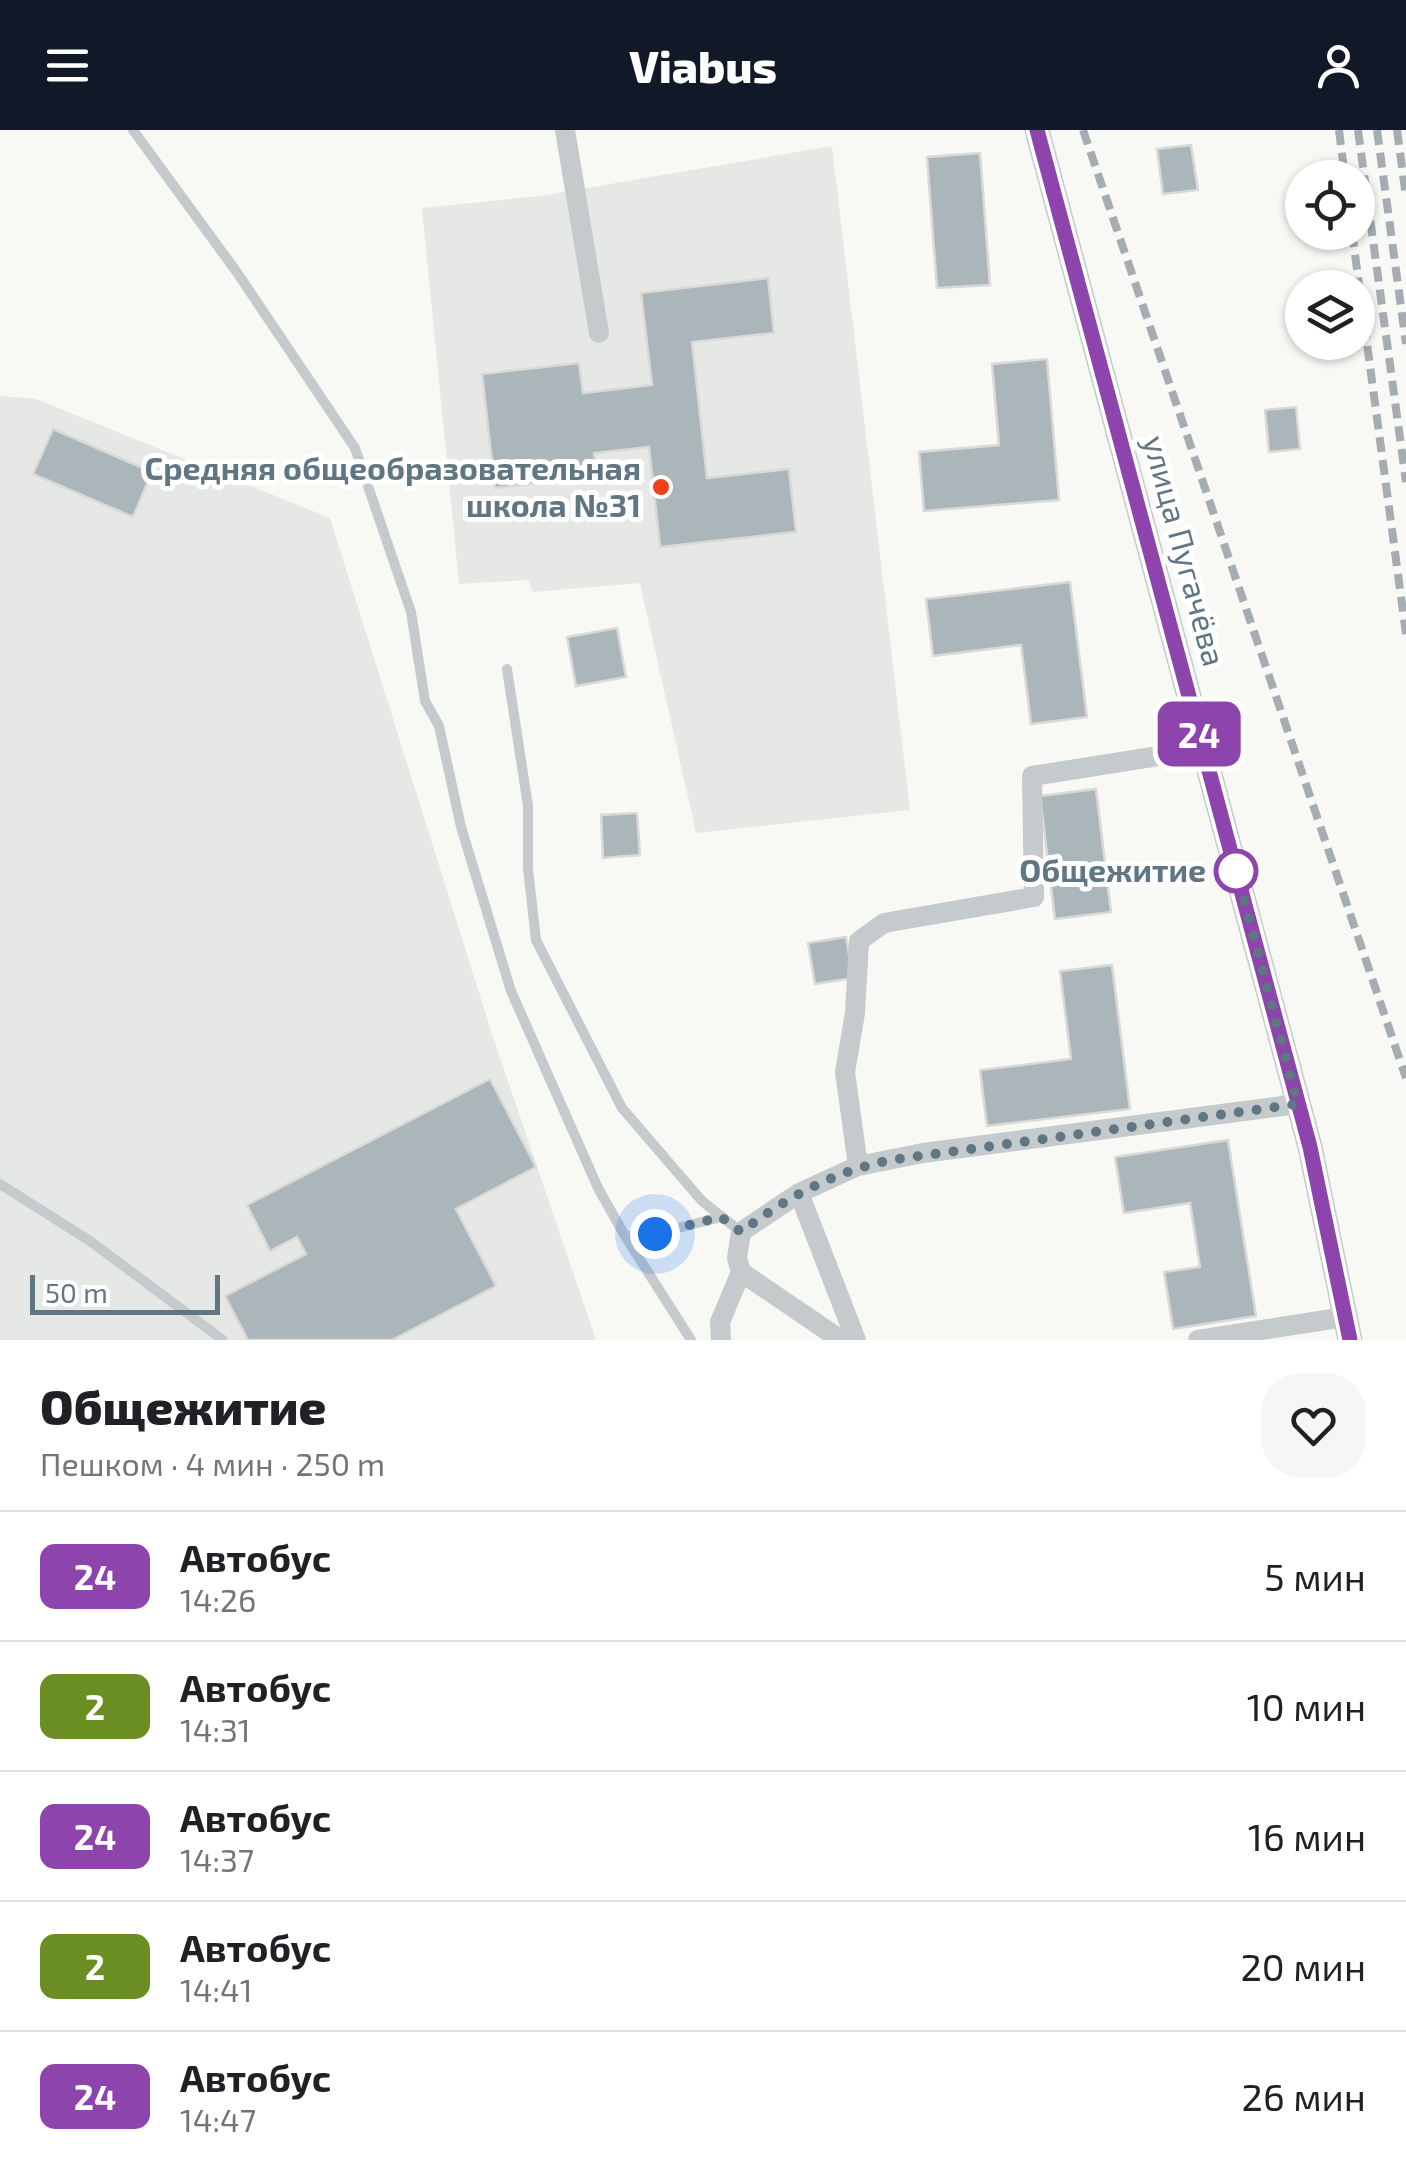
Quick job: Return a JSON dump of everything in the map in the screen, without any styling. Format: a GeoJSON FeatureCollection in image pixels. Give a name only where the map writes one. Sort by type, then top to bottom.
{"type":"FeatureCollection","features":[{"type":"Feature","properties":{"kind":"street"},"geometry":{"type":"LineString","coordinates":[[565,130],[599,333]]}},
{"type":"Feature","properties":{"kind":"street","name":"улица Пугачёва"},"geometry":{"type":"LineString","coordinates":[[1038,130],[1298,1104],[1347,1329]]}},
{"type":"Feature","properties":{"kind":"street"},"geometry":{"type":"LineString","coordinates":[[858,1166],[845,1072],[855,1013],[859,941],[884,923],[1034,897],[1032,776],[1203,749]]}},
{"type":"Feature","properties":{"kind":"street"},"geometry":{"type":"LineString","coordinates":[[721,1340],[720,1322],[741,1272],[737,1258],[741,1232],[799,1193],[858,1166],[923,1153],[1298,1104]]}},
{"type":"Feature","properties":{"kind":"street"},"geometry":{"type":"LineString","coordinates":[[799,1193],[856,1340]]}},
{"type":"Feature","properties":{"kind":"street"},"geometry":{"type":"LineString","coordinates":[[741,1272],[840,1340]]}},
{"type":"Feature","properties":{"kind":"street"},"geometry":{"type":"LineString","coordinates":[[1198,1340],[1347,1329]]}},
{"type":"Feature","properties":{"kind":"lane"},"geometry":{"type":"LineString","coordinates":[[133,130],[236,271],[355,448],[411,612],[425,701],[439,726],[461,827],[511,991],[598,1188],[691,1340]]}},
{"type":"Feature","properties":{"kind":"lane"},"geometry":{"type":"LineString","coordinates":[[507,670],[528,806],[528,869],[536,940],[622,1108],[702,1201],[741,1232]]}},
{"type":"Feature","properties":{"kind":"lane"},"geometry":{"type":"LineString","coordinates":[[0,1184],[90,1241],[223,1340]]}},
{"type":"Feature","properties":{"kind":"lane"},"geometry":{"type":"LineString","coordinates":[[625,1236],[655,1234],[721,1217]]}},
{"type":"Feature","properties":{"kind":"shaded area","name":"Средняя общеобразовательная школа №31"},"geometry":{"type":"Polygon","coordinates":[[[832,146],[910,810],[696,833],[640,583],[533,592],[528,580],[459,584],[422,208],[540,196],[832,146]]]}},
{"type":"Feature","properties":{"kind":"shaded area"},"geometry":{"type":"Polygon","coordinates":[[[0,396],[36,399],[330,518],[492,1034],[596,1340],[0,1340],[0,396]]]}},
{"type":"Feature","properties":{"kind":"building"},"geometry":{"type":"Polygon","coordinates":[[[1191,145],[1198,190],[1163,194],[1157,149],[1191,145]]]}},
{"type":"Feature","properties":{"kind":"building"},"geometry":{"type":"Polygon","coordinates":[[[980,153],[990,285],[937,288],[927,157],[980,153]]]}},
{"type":"Feature","properties":{"kind":"building"},"geometry":{"type":"Polygon","coordinates":[[[768,278],[774,333],[692,342],[707,478],[789,469],[796,532],[660,547],[649,447],[594,453],[597,476],[495,488],[482,374],[579,363],[583,393],[652,385],[641,293],[768,278]]]}},
{"type":"Feature","properties":{"kind":"building"},"geometry":{"type":"Polygon","coordinates":[[[1047,359],[1059,500],[924,511],[919,452],[999,445],[992,364],[1047,359]]]}},
{"type":"Feature","properties":{"kind":"building"},"geometry":{"type":"Polygon","coordinates":[[[1296,407],[1300,449],[1269,452],[1265,410],[1296,407]]]}},
{"type":"Feature","properties":{"kind":"building"},"geometry":{"type":"Polygon","coordinates":[[[53,429],[152,472],[133,517],[33,474],[53,429]]]}},
{"type":"Feature","properties":{"kind":"building"},"geometry":{"type":"Polygon","coordinates":[[[1070,582],[1087,717],[1031,724],[1021,645],[933,656],[926,599],[1070,582]]]}},
{"type":"Feature","properties":{"kind":"building"},"geometry":{"type":"Polygon","coordinates":[[[617,628],[626,677],[576,686],[567,637],[617,628]]]}},
{"type":"Feature","properties":{"kind":"building"},"geometry":{"type":"Polygon","coordinates":[[[1096,789],[1111,912],[1055,919],[1040,796],[1096,789]]]}},
{"type":"Feature","properties":{"kind":"building"},"geometry":{"type":"Polygon","coordinates":[[[637,813],[640,855],[603,858],[601,815],[637,813]]]}},
{"type":"Feature","properties":{"kind":"building"},"geometry":{"type":"Polygon","coordinates":[[[846,937],[853,978],[815,984],[808,943],[846,937]]]}},
{"type":"Feature","properties":{"kind":"building"},"geometry":{"type":"Polygon","coordinates":[[[1112,965],[1130,1109],[987,1126],[980,1070],[1071,1059],[1060,971],[1112,965]]]}},
{"type":"Feature","properties":{"kind":"building"},"geometry":{"type":"Polygon","coordinates":[[[490,1079],[536,1167],[456,1209],[496,1286],[392,1340],[248,1340],[225,1296],[306,1254],[297,1237],[270,1251],[247,1205],[490,1079]]]}},
{"type":"Feature","properties":{"kind":"building"},"geometry":{"type":"Polygon","coordinates":[[[1228,1140],[1256,1316],[1173,1329],[1164,1272],[1200,1267],[1190,1203],[1124,1213],[1115,1157],[1228,1140]]]}},
{"type":"Feature","properties":{"kind":"railway"},"geometry":{"type":"LineString","coordinates":[[1083,130],[1406,1078]]}},
{"type":"Feature","properties":{"kind":"railway"},"geometry":{"type":"LineString","coordinates":[[1339,130],[1343,160]]}},
{"type":"Feature","properties":{"kind":"railway"},"geometry":{"type":"LineString","coordinates":[[1358,130],[1406,482]]}},
{"type":"Feature","properties":{"kind":"railway"},"geometry":{"type":"LineString","coordinates":[[1377,130],[1406,344]]}},
{"type":"Feature","properties":{"kind":"railway"},"geometry":{"type":"LineString","coordinates":[[1397,130],[1406,197]]}},
{"type":"Feature","properties":{"kind":"railway"},"geometry":{"type":"LineString","coordinates":[[1354,250],[1406,634]]}},
{"type":"Feature","properties":{"kind":"bus line","name":"24"},"geometry":{"type":"LineString","coordinates":[[1037,130],[1310,1147],[1350,1340]]}},
{"type":"Feature","properties":{"kind":"place","name":"Средняя общеобразовательная школа №31"},"geometry":{"type":"Point","coordinates":[661,487]}},
{"type":"Feature","properties":{"kind":"place","name":"Общежитие"},"geometry":{"type":"Point","coordinates":[1236,871]}},
{"type":"Feature","properties":{"kind":"route"},"geometry":{"type":"LineString","coordinates":[[655,1234],[721,1217],[741,1232],[799,1193],[858,1166],[923,1153],[1298,1104],[1232,855],[1236,871]]}}]}
